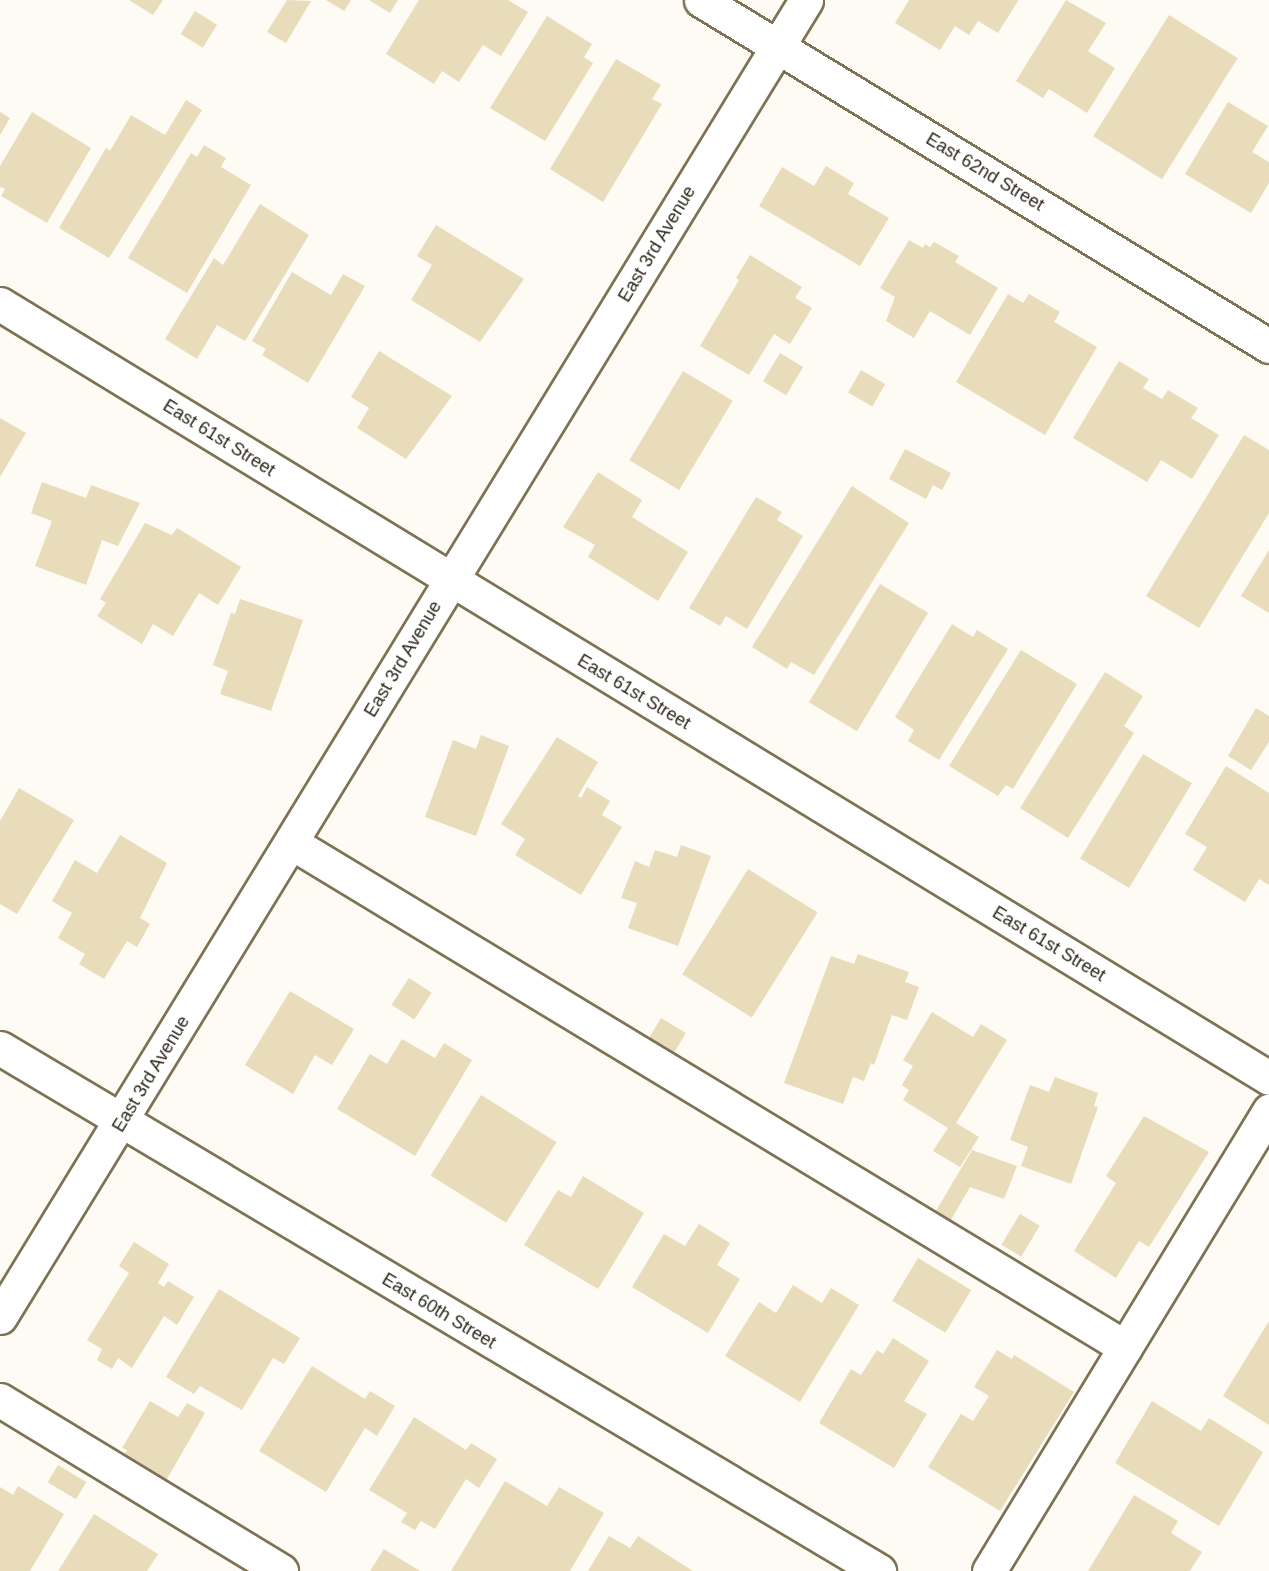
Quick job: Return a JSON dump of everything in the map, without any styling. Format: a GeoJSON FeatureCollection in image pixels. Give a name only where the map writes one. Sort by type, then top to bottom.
{"type":"FeatureCollection","features":[{"type":"Feature","properties":{"kind":"street","name":"East 62nd Street"},"geometry":{"type":"LineString","coordinates":[[701,0],[1269,346]]}},
{"type":"Feature","properties":{"kind":"street","name":"East 3rd Avenue"},"geometry":{"type":"LineString","coordinates":[[0,1317],[121,1123],[806,0]]}},
{"type":"Feature","properties":{"kind":"street","name":"East 61st Street"},"geometry":{"type":"LineString","coordinates":[[0,304],[1269,1078]]}},
{"type":"Feature","properties":{"kind":"street"},"geometry":{"type":"LineString","coordinates":[[292,843],[1125,1347]]}},
{"type":"Feature","properties":{"kind":"street","name":"East 60th Street"},"geometry":{"type":"LineString","coordinates":[[0,1048],[121,1123],[879,1571]]}},
{"type":"Feature","properties":{"kind":"street"},"geometry":{"type":"LineString","coordinates":[[989,1571],[1269,1111]]}},
{"type":"Feature","properties":{"kind":"street"},"geometry":{"type":"LineString","coordinates":[[0,1400],[281,1571]]}},
{"type":"Feature","properties":{"kind":"building"},"geometry":{"type":"Polygon","coordinates":[[[129,0],[163,0],[153,15],[129,0]]]}},
{"type":"Feature","properties":{"kind":"building"},"geometry":{"type":"Polygon","coordinates":[[[287,0],[311,1],[286,43],[267,32],[287,0]]]}},
{"type":"Feature","properties":{"kind":"building"},"geometry":{"type":"Polygon","coordinates":[[[326,0],[351,0],[344,11],[326,0]]]}},
{"type":"Feature","properties":{"kind":"building"},"geometry":{"type":"Polygon","coordinates":[[[369,0],[398,0],[390,13],[369,0]]]}},
{"type":"Feature","properties":{"kind":"building"},"geometry":{"type":"Polygon","coordinates":[[[419,0],[508,0],[528,12],[501,56],[483,45],[459,82],[442,71],[434,84],[386,54],[419,0]]]}},
{"type":"Feature","properties":{"kind":"building"},"geometry":{"type":"Polygon","coordinates":[[[909,0],[1018,1],[998,33],[978,21],[969,35],[955,26],[940,50],[895,23],[909,0]]]}},
{"type":"Feature","properties":{"kind":"building"},"geometry":{"type":"Polygon","coordinates":[[[1066,0],[1106,23],[1088,51],[1115,68],[1087,113],[1049,89],[1043,98],[1016,81],[1066,0]]]}},
{"type":"Feature","properties":{"kind":"building"},"geometry":{"type":"Polygon","coordinates":[[[195,11],[217,25],[203,48],[181,34],[195,11]]]}},
{"type":"Feature","properties":{"kind":"building"},"geometry":{"type":"Polygon","coordinates":[[[1169,15],[1238,58],[1162,179],[1093,136],[1169,15]]]}},
{"type":"Feature","properties":{"kind":"building"},"geometry":{"type":"Polygon","coordinates":[[[547,16],[592,44],[584,57],[593,63],[545,141],[490,108],[547,16]]]}},
{"type":"Feature","properties":{"kind":"building"},"geometry":{"type":"Polygon","coordinates":[[[616,59],[661,85],[652,99],[662,104],[603,202],[550,169],[616,59]]]}},
{"type":"Feature","properties":{"kind":"building"},"geometry":{"type":"Polygon","coordinates":[[[186,100],[202,110],[109,258],[59,228],[106,148],[110,151],[131,115],[165,135],[186,100]]]}},
{"type":"Feature","properties":{"kind":"building"},"geometry":{"type":"Polygon","coordinates":[[[1228,102],[1268,126],[1252,152],[1269,162],[1269,183],[1251,213],[1185,174],[1228,102]]]}},
{"type":"Feature","properties":{"kind":"building"},"geometry":{"type":"Polygon","coordinates":[[[0,112],[10,118],[0,135],[0,112]]]}},
{"type":"Feature","properties":{"kind":"building"},"geometry":{"type":"Polygon","coordinates":[[[32,112],[91,148],[47,223],[1,196],[5,189],[0,187],[0,166],[32,112]]]}},
{"type":"Feature","properties":{"kind":"building"},"geometry":{"type":"Polygon","coordinates":[[[204,145],[226,158],[221,167],[251,185],[187,293],[128,258],[191,153],[197,157],[204,145]]]}},
{"type":"Feature","properties":{"kind":"building"},"geometry":{"type":"Polygon","coordinates":[[[826,166],[854,183],[848,194],[889,218],[860,266],[759,206],[782,167],[814,186],[826,166]]]}},
{"type":"Feature","properties":{"kind":"building"},"geometry":{"type":"Polygon","coordinates":[[[260,204],[309,235],[245,341],[217,325],[197,359],[165,339],[214,258],[223,265],[260,204]]]}},
{"type":"Feature","properties":{"kind":"building"},"geometry":{"type":"Polygon","coordinates":[[[436,225],[524,279],[480,342],[411,300],[432,265],[417,256],[436,225]]]}},
{"type":"Feature","properties":{"kind":"building"},"geometry":{"type":"Polygon","coordinates":[[[909,240],[923,248],[925,244],[930,247],[934,242],[959,256],[955,262],[998,288],[970,335],[930,311],[914,338],[886,321],[895,297],[880,288],[909,240]]]}},
{"type":"Feature","properties":{"kind":"building"},"geometry":{"type":"Polygon","coordinates":[[[750,255],[802,287],[795,298],[812,308],[790,344],[774,334],[749,375],[700,346],[739,280],[736,278],[750,255]]]}},
{"type":"Feature","properties":{"kind":"building"},"geometry":{"type":"Polygon","coordinates":[[[292,272],[331,295],[343,274],[365,286],[308,383],[262,355],[266,349],[252,341],[292,272]]]}},
{"type":"Feature","properties":{"kind":"building"},"geometry":{"type":"Polygon","coordinates":[[[1008,294],[1023,303],[1029,294],[1060,312],[1054,322],[1097,347],[1045,435],[956,382],[1008,294]]]}},
{"type":"Feature","properties":{"kind":"building"},"geometry":{"type":"Polygon","coordinates":[[[379,351],[452,396],[406,459],[357,428],[369,408],[351,397],[379,351]]]}},
{"type":"Feature","properties":{"kind":"building"},"geometry":{"type":"Polygon","coordinates":[[[780,353],[803,367],[786,395],[763,381],[780,353]]]}},
{"type":"Feature","properties":{"kind":"building"},"geometry":{"type":"Polygon","coordinates":[[[1119,361],[1149,379],[1143,388],[1162,399],[1168,390],[1198,408],[1191,418],[1219,435],[1192,479],[1161,460],[1147,482],[1073,438],[1119,361]]]}},
{"type":"Feature","properties":{"kind":"building"},"geometry":{"type":"Polygon","coordinates":[[[861,370],[885,384],[872,407],[848,393],[861,370]]]}},
{"type":"Feature","properties":{"kind":"building"},"geometry":{"type":"Polygon","coordinates":[[[683,371],[733,401],[679,490],[629,460],[683,371]]]}},
{"type":"Feature","properties":{"kind":"building"},"geometry":{"type":"Polygon","coordinates":[[[0,418],[26,433],[0,477],[0,418]]]}},
{"type":"Feature","properties":{"kind":"building"},"geometry":{"type":"Polygon","coordinates":[[[1244,435],[1269,450],[1269,513],[1199,628],[1146,596],[1244,435]]]}},
{"type":"Feature","properties":{"kind":"building"},"geometry":{"type":"Polygon","coordinates":[[[905,449],[951,473],[942,490],[933,485],[926,499],[889,479],[905,449]]]}},
{"type":"Feature","properties":{"kind":"building"},"geometry":{"type":"Polygon","coordinates":[[[598,472],[642,500],[632,517],[688,552],[658,601],[588,557],[595,545],[563,527],[598,472]]]}},
{"type":"Feature","properties":{"kind":"building"},"geometry":{"type":"Polygon","coordinates":[[[42,482],[86,498],[91,485],[140,503],[118,546],[102,540],[86,585],[35,566],[52,521],[31,513],[42,482]]]}},
{"type":"Feature","properties":{"kind":"building"},"geometry":{"type":"Polygon","coordinates":[[[852,486],[909,523],[814,675],[791,662],[787,669],[752,647],[852,486]]]}},
{"type":"Feature","properties":{"kind":"building"},"geometry":{"type":"Polygon","coordinates":[[[756,497],[782,512],[777,520],[803,536],[747,629],[726,616],[720,626],[689,608],[756,497]]]}},
{"type":"Feature","properties":{"kind":"building"},"geometry":{"type":"Polygon","coordinates":[[[145,523],[172,535],[177,528],[241,567],[218,605],[199,593],[173,636],[153,624],[142,644],[97,616],[106,603],[100,599],[145,523]]]}},
{"type":"Feature","properties":{"kind":"building"},"geometry":{"type":"Polygon","coordinates":[[[1269,550],[1269,613],[1241,596],[1269,550]]]}},
{"type":"Feature","properties":{"kind":"building"},"geometry":{"type":"Polygon","coordinates":[[[880,584],[928,613],[857,731],[809,702],[880,584]]]}},
{"type":"Feature","properties":{"kind":"building"},"geometry":{"type":"Polygon","coordinates":[[[240,599],[303,620],[271,711],[220,694],[228,671],[213,665],[231,613],[235,614],[240,599]]]}},
{"type":"Feature","properties":{"kind":"building"},"geometry":{"type":"Polygon","coordinates":[[[952,624],[973,637],[977,630],[1008,649],[939,760],[908,741],[914,730],[895,717],[952,624]]]}},
{"type":"Feature","properties":{"kind":"building"},"geometry":{"type":"Polygon","coordinates":[[[1021,650],[1077,684],[1013,789],[1006,785],[998,796],[949,766],[1021,650]]]}},
{"type":"Feature","properties":{"kind":"building"},"geometry":{"type":"Polygon","coordinates":[[[1105,672],[1143,696],[1124,726],[1134,733],[1068,838],[1020,808],[1105,672]]]}},
{"type":"Feature","properties":{"kind":"building"},"geometry":{"type":"Polygon","coordinates":[[[1256,708],[1269,716],[1269,742],[1251,770],[1228,756],[1256,708]]]}},
{"type":"Feature","properties":{"kind":"building"},"geometry":{"type":"Polygon","coordinates":[[[481,735],[509,746],[476,836],[425,817],[453,740],[476,749],[481,735]]]}},
{"type":"Feature","properties":{"kind":"building"},"geometry":{"type":"Polygon","coordinates":[[[557,737],[598,762],[578,796],[581,798],[587,787],[610,801],[602,815],[622,827],[581,895],[515,855],[525,839],[501,824],[557,737]]]}},
{"type":"Feature","properties":{"kind":"building"},"geometry":{"type":"Polygon","coordinates":[[[1143,754],[1192,783],[1129,888],[1080,859],[1143,754]]]}},
{"type":"Feature","properties":{"kind":"building"},"geometry":{"type":"Polygon","coordinates":[[[1226,766],[1269,793],[1269,885],[1259,879],[1245,902],[1193,870],[1207,847],[1185,834],[1226,766]]]}},
{"type":"Feature","properties":{"kind":"building"},"geometry":{"type":"Polygon","coordinates":[[[19,788],[74,820],[17,914],[0,904],[0,821],[19,788]]]}},
{"type":"Feature","properties":{"kind":"building"},"geometry":{"type":"Polygon","coordinates":[[[120,835],[167,863],[140,918],[150,924],[137,947],[127,941],[104,979],[79,964],[85,954],[58,938],[72,913],[52,901],[75,860],[97,873],[120,835]]]}},
{"type":"Feature","properties":{"kind":"building"},"geometry":{"type":"Polygon","coordinates":[[[681,845],[711,856],[678,946],[628,928],[637,903],[621,898],[635,861],[649,867],[655,850],[677,857],[681,845]]]}},
{"type":"Feature","properties":{"kind":"building"},"geometry":{"type":"Polygon","coordinates":[[[748,869],[818,912],[752,1018],[682,974],[748,869]]]}},
{"type":"Feature","properties":{"kind":"building"},"geometry":{"type":"Polygon","coordinates":[[[858,954],[909,972],[905,982],[919,987],[907,1020],[892,1015],[874,1065],[871,1063],[864,1081],[853,1077],[843,1104],[784,1083],[831,956],[854,964],[858,954]]]}},
{"type":"Feature","properties":{"kind":"building"},"geometry":{"type":"Polygon","coordinates":[[[409,978],[432,993],[414,1020],[392,1005],[409,978]]]}},
{"type":"Feature","properties":{"kind":"building"},"geometry":{"type":"Polygon","coordinates":[[[290,991],[354,1029],[332,1065],[315,1055],[293,1094],[245,1065],[290,991]]]}},
{"type":"Feature","properties":{"kind":"building"},"geometry":{"type":"Polygon","coordinates":[[[932,1012],[973,1037],[981,1024],[1007,1040],[956,1123],[979,1137],[960,1167],[933,1151],[948,1128],[903,1100],[909,1090],[902,1085],[913,1066],[903,1060],[932,1012]]]}},
{"type":"Feature","properties":{"kind":"building"},"geometry":{"type":"Polygon","coordinates":[[[661,1018],[686,1033],[672,1055],[648,1040],[661,1018]]]}},
{"type":"Feature","properties":{"kind":"building"},"geometry":{"type":"Polygon","coordinates":[[[402,1039],[435,1058],[444,1043],[472,1060],[415,1156],[337,1109],[370,1054],[387,1064],[402,1039]]]}},
{"type":"Feature","properties":{"kind":"building"},"geometry":{"type":"Polygon","coordinates":[[[1055,1077],[1098,1093],[1094,1106],[1098,1107],[1071,1184],[1021,1166],[1028,1147],[1010,1140],[1030,1085],[1049,1092],[1055,1077]]]}},
{"type":"Feature","properties":{"kind":"building"},"geometry":{"type":"Polygon","coordinates":[[[481,1095],[556,1142],[506,1223],[431,1176],[481,1095]]]}},
{"type":"Feature","properties":{"kind":"building"},"geometry":{"type":"Polygon","coordinates":[[[1144,1116],[1209,1152],[1149,1247],[1139,1241],[1116,1278],[1074,1251],[1116,1183],[1106,1176],[1144,1116]]]}},
{"type":"Feature","properties":{"kind":"building"},"geometry":{"type":"Polygon","coordinates":[[[972,1150],[1017,1166],[1004,1199],[970,1187],[948,1225],[933,1216],[972,1150]]]}},
{"type":"Feature","properties":{"kind":"building"},"geometry":{"type":"Polygon","coordinates":[[[583,1176],[644,1213],[598,1289],[524,1245],[558,1190],[571,1197],[583,1176]]]}},
{"type":"Feature","properties":{"kind":"building"},"geometry":{"type":"Polygon","coordinates":[[[1020,1214],[1040,1226],[1021,1257],[1001,1245],[1020,1214]]]}},
{"type":"Feature","properties":{"kind":"building"},"geometry":{"type":"Polygon","coordinates":[[[699,1224],[730,1243],[717,1265],[740,1279],[708,1333],[632,1287],[664,1234],[685,1246],[699,1224]]]}},
{"type":"Feature","properties":{"kind":"building"},"geometry":{"type":"Polygon","coordinates":[[[134,1242],[169,1264],[158,1283],[164,1287],[168,1281],[194,1297],[177,1325],[164,1316],[132,1368],[118,1358],[112,1369],[97,1360],[102,1349],[87,1340],[129,1273],[119,1266],[134,1242]]]}},
{"type":"Feature","properties":{"kind":"building"},"geometry":{"type":"Polygon","coordinates":[[[918,1258],[971,1290],[945,1333],[892,1301],[918,1258]]]}},
{"type":"Feature","properties":{"kind":"building"},"geometry":{"type":"Polygon","coordinates":[[[793,1285],[822,1303],[831,1288],[859,1305],[800,1402],[725,1356],[759,1302],[776,1313],[793,1285]]]}},
{"type":"Feature","properties":{"kind":"building"},"geometry":{"type":"Polygon","coordinates":[[[219,1289],[300,1338],[284,1364],[273,1358],[242,1410],[200,1386],[194,1394],[166,1377],[219,1289]]]}},
{"type":"Feature","properties":{"kind":"building"},"geometry":{"type":"Polygon","coordinates":[[[1269,1321],[1269,1425],[1223,1396],[1269,1321]]]}},
{"type":"Feature","properties":{"kind":"building"},"geometry":{"type":"Polygon","coordinates":[[[893,1338],[929,1361],[904,1401],[927,1414],[894,1468],[819,1423],[851,1369],[861,1375],[877,1350],[883,1354],[893,1338]]]}},
{"type":"Feature","properties":{"kind":"building"},"geometry":{"type":"Polygon","coordinates":[[[997,1350],[1012,1359],[1014,1355],[1074,1392],[1000,1511],[928,1467],[961,1414],[973,1421],[989,1396],[974,1387],[997,1350]]]}},
{"type":"Feature","properties":{"kind":"building"},"geometry":{"type":"Polygon","coordinates":[[[312,1366],[365,1399],[370,1391],[395,1406],[377,1436],[365,1428],[326,1492],[259,1451],[312,1366]]]}},
{"type":"Feature","properties":{"kind":"building"},"geometry":{"type":"Polygon","coordinates":[[[150,1401],[178,1417],[187,1403],[205,1413],[164,1484],[122,1459],[127,1450],[122,1448],[150,1401]]]}},
{"type":"Feature","properties":{"kind":"building"},"geometry":{"type":"Polygon","coordinates":[[[1152,1401],[1201,1431],[1209,1418],[1263,1452],[1219,1526],[1115,1463],[1152,1401]]]}},
{"type":"Feature","properties":{"kind":"building"},"geometry":{"type":"Polygon","coordinates":[[[414,1417],[466,1450],[471,1443],[497,1459],[479,1488],[466,1479],[435,1529],[421,1521],[415,1530],[401,1522],[407,1513],[369,1490],[414,1417]]]}},
{"type":"Feature","properties":{"kind":"building"},"geometry":{"type":"Polygon","coordinates":[[[58,1465],[86,1482],[76,1499],[48,1482],[58,1465]]]}},
{"type":"Feature","properties":{"kind":"building"},"geometry":{"type":"Polygon","coordinates":[[[505,1481],[547,1506],[559,1487],[604,1513],[570,1571],[451,1571],[505,1481]]]}},
{"type":"Feature","properties":{"kind":"building"},"geometry":{"type":"Polygon","coordinates":[[[18,1486],[64,1514],[30,1571],[0,1571],[0,1487],[13,1495],[18,1486]]]}},
{"type":"Feature","properties":{"kind":"building"},"geometry":{"type":"Polygon","coordinates":[[[1134,1495],[1178,1521],[1171,1533],[1202,1552],[1190,1571],[1088,1571],[1134,1495]]]}},
{"type":"Feature","properties":{"kind":"building"},"geometry":{"type":"Polygon","coordinates":[[[94,1514],[158,1554],[147,1571],[58,1571],[94,1514]]]}},
{"type":"Feature","properties":{"kind":"building"},"geometry":{"type":"Polygon","coordinates":[[[609,1536],[630,1548],[638,1536],[693,1571],[588,1571],[609,1536]]]}},
{"type":"Feature","properties":{"kind":"building"},"geometry":{"type":"Polygon","coordinates":[[[384,1549],[420,1571],[370,1571],[384,1549]]]}}]}
